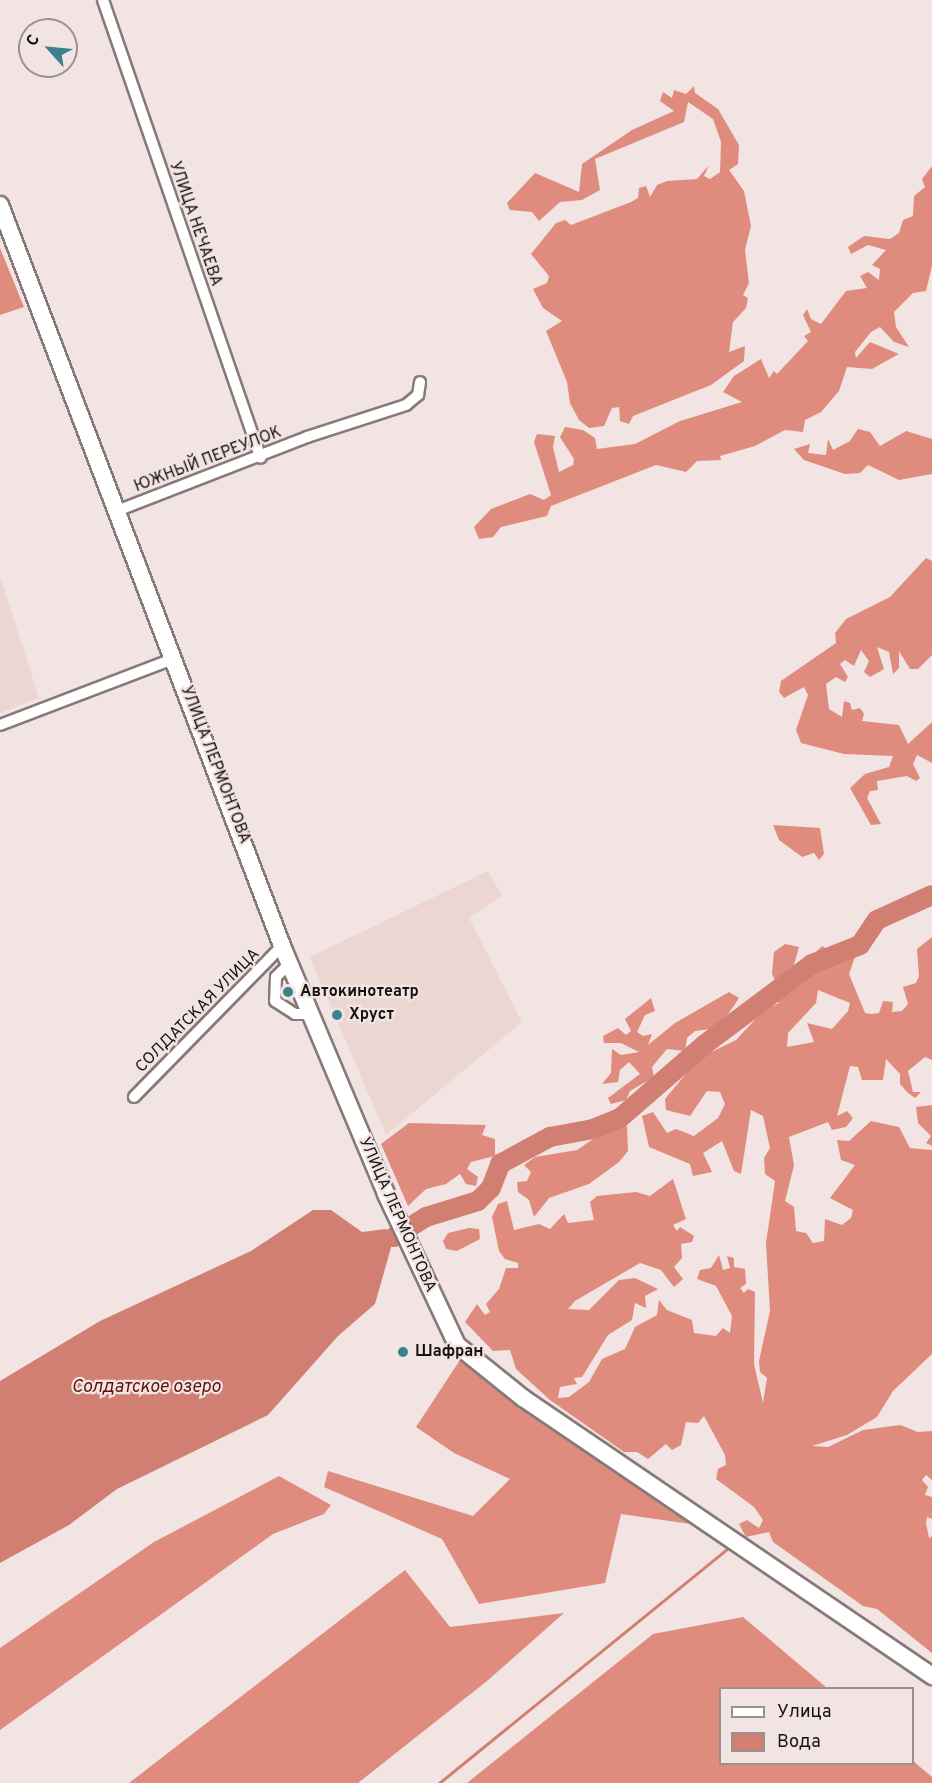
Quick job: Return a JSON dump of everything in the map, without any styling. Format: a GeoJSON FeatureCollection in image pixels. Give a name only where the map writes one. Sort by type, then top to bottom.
{"type":"FeatureCollection","features":[{"type":"Feature","properties":{"kind":"main road","name":"УЛИЦА ЛЕРМОНТОВА"},"geometry":{"type":"LineString","coordinates":[[0,205],[119,510],[282,946],[386,1194],[410,1242],[442,1319],[468,1357],[496,1379],[932,1676]]}},
{"type":"Feature","properties":{"kind":"street","name":"УЛИЦА НЕЧАЕВА"},"geometry":{"type":"LineString","coordinates":[[103,0],[261,458]]}},
{"type":"Feature","properties":{"kind":"street","name":"ЮЖНЫЙ ПЕРЕУЛОК"},"geometry":{"type":"LineString","coordinates":[[119,510],[261,458],[307,437],[406,405],[418,396],[420,382]]}},
{"type":"Feature","properties":{"kind":"street"},"geometry":{"type":"LineString","coordinates":[[0,725],[175,658]]}},
{"type":"Feature","properties":{"kind":"street","name":"СОЛДАТСКАЯ УЛИЦА"},"geometry":{"type":"LineString","coordinates":[[134,1097],[282,946]]}},
{"type":"Feature","properties":{"kind":"street"},"geometry":{"type":"LineString","coordinates":[[290,964],[276,977],[275,1001],[295,1014],[310,1014]]}},
{"type":"Feature","properties":{"kind":"shaded area"},"geometry":{"type":"Polygon","coordinates":[[[694,86],[695,93],[718,109],[739,145],[738,164],[729,170],[744,191],[751,226],[745,250],[749,283],[743,295],[748,298],[746,308],[733,322],[729,352],[745,346],[744,361],[711,385],[633,416],[629,424],[620,421],[619,407],[612,408],[604,426],[589,428],[579,420],[570,403],[567,382],[546,331],[562,321],[543,308],[533,289],[547,283],[549,276],[531,254],[556,223],[565,220],[571,225],[631,202],[638,198],[639,188],[646,186],[650,197],[657,185],[667,181],[697,179],[709,165],[704,176],[710,179],[720,172],[721,142],[713,119],[688,102],[684,122],[595,159],[600,190],[582,200],[560,202],[539,221],[532,212],[510,210],[507,203],[535,173],[579,192],[582,164],[632,130],[674,111],[660,101],[663,92],[672,98],[674,90],[686,94],[694,86]]]}},
{"type":"Feature","properties":{"kind":"shaded area"},"geometry":{"type":"Polygon","coordinates":[[[932,166],[932,266],[926,291],[913,293],[894,312],[896,327],[909,347],[894,342],[880,327],[871,332],[855,352],[856,358],[870,342],[899,354],[872,369],[847,367],[839,391],[821,412],[805,420],[803,432],[785,430],[755,446],[720,456],[721,460],[697,461],[686,472],[656,465],[551,506],[547,516],[501,527],[493,537],[479,539],[474,527],[491,509],[530,494],[544,500],[551,495],[534,442],[537,434],[555,436],[553,447],[559,472],[573,465],[574,459],[560,437],[565,427],[583,430],[595,438],[597,449],[635,444],[680,421],[742,402],[723,392],[734,376],[761,359],[769,378],[774,371],[777,374],[808,341],[804,336],[811,332],[803,315],[807,309],[811,319],[821,324],[846,291],[867,288],[860,276],[868,272],[879,280],[880,269],[872,265],[886,250],[868,245],[851,254],[848,247],[864,236],[890,239],[899,233],[903,220],[913,216],[914,196],[925,187],[922,179],[932,166]]]}},
{"type":"Feature","properties":{"kind":"shaded area"},"geometry":{"type":"Polygon","coordinates":[[[0,248],[24,307],[0,315],[0,248]]]}},
{"type":"Feature","properties":{"kind":"shaded area"},"geometry":{"type":"Polygon","coordinates":[[[858,429],[870,432],[880,446],[906,431],[932,439],[932,474],[899,480],[868,465],[860,473],[845,474],[804,460],[794,449],[810,444],[808,453],[826,455],[828,439],[833,450],[850,441],[858,429]]]}},
{"type":"Feature","properties":{"kind":"shaded area"},"geometry":{"type":"Polygon","coordinates":[[[926,558],[932,561],[932,655],[918,669],[910,669],[899,651],[899,668],[893,674],[889,652],[877,647],[884,669],[870,677],[864,672],[869,661],[861,650],[854,666],[845,660],[840,664],[848,677],[845,682],[836,677],[826,684],[829,709],[842,717],[844,701],[850,703],[852,710],[860,708],[864,714],[862,721],[899,725],[908,744],[932,722],[932,763],[917,755],[913,764],[920,778],[916,781],[907,776],[877,781],[878,790],[870,791],[867,798],[881,824],[871,825],[850,788],[865,774],[889,767],[893,756],[844,754],[801,743],[796,730],[808,695],[804,687],[784,698],[779,692],[781,681],[836,643],[835,633],[846,619],[890,597],[926,558]]]}},
{"type":"Feature","properties":{"kind":"shaded area"},"geometry":{"type":"Polygon","coordinates":[[[0,576],[39,698],[0,713],[0,576]]]}},
{"type":"Feature","properties":{"kind":"shaded area"},"geometry":{"type":"Polygon","coordinates":[[[773,825],[820,828],[824,854],[819,860],[814,853],[802,857],[779,840],[773,825]]]}},
{"type":"Feature","properties":{"kind":"shaded area"},"geometry":{"type":"Polygon","coordinates":[[[488,871],[502,896],[469,918],[522,1022],[386,1135],[310,957],[488,871]]]}},
{"type":"Feature","properties":{"kind":"shaded area"},"geometry":{"type":"Polygon","coordinates":[[[932,937],[932,1060],[925,1057],[908,1071],[913,1092],[921,1092],[915,1098],[907,1092],[900,1084],[900,1074],[886,1059],[883,1080],[862,1080],[858,1067],[850,1066],[837,1116],[847,1111],[853,1118],[846,1127],[832,1130],[828,1122],[789,1137],[794,1165],[785,1201],[794,1207],[796,1231],[806,1233],[813,1243],[824,1241],[825,1219],[842,1225],[851,1218],[853,1210],[830,1198],[855,1165],[841,1160],[837,1140],[849,1141],[871,1121],[899,1127],[910,1148],[932,1150],[932,1354],[893,1391],[877,1417],[847,1435],[812,1446],[828,1447],[863,1430],[900,1425],[918,1432],[932,1431],[932,1480],[926,1475],[922,1480],[928,1487],[925,1495],[932,1497],[932,1519],[927,1517],[926,1523],[929,1538],[932,1536],[932,1653],[877,1609],[863,1606],[773,1542],[769,1532],[746,1537],[739,1524],[747,1520],[759,1528],[763,1520],[754,1507],[716,1479],[718,1469],[726,1465],[725,1455],[704,1416],[698,1423],[686,1422],[681,1445],[672,1450],[666,1444],[648,1459],[637,1452],[624,1452],[550,1400],[516,1369],[510,1350],[493,1351],[465,1322],[477,1304],[485,1315],[490,1312],[486,1304],[499,1289],[506,1268],[518,1268],[518,1263],[505,1259],[499,1251],[492,1217],[498,1204],[507,1201],[514,1230],[539,1224],[550,1229],[564,1214],[568,1223],[594,1220],[590,1202],[597,1196],[636,1192],[650,1196],[673,1179],[686,1219],[673,1225],[677,1231],[680,1227],[694,1236],[692,1242],[681,1244],[682,1258],[674,1267],[683,1279],[674,1287],[661,1270],[640,1263],[575,1301],[568,1309],[589,1310],[619,1280],[635,1278],[658,1289],[645,1296],[646,1308],[635,1303],[632,1320],[608,1335],[582,1377],[574,1378],[577,1384],[560,1387],[558,1398],[569,1397],[589,1382],[602,1359],[625,1349],[635,1327],[657,1315],[659,1300],[667,1310],[692,1320],[694,1333],[716,1336],[723,1328],[730,1333],[732,1316],[716,1286],[697,1279],[700,1270],[711,1268],[719,1255],[723,1270],[730,1268],[727,1256],[734,1258],[734,1267],[745,1269],[746,1284],[740,1288],[744,1293],[748,1289],[755,1292],[754,1364],[763,1403],[767,1378],[760,1372],[759,1361],[770,1311],[766,1243],[775,1181],[765,1174],[764,1158],[770,1148],[763,1116],[751,1110],[741,1174],[734,1171],[722,1141],[703,1153],[712,1172],[693,1176],[690,1164],[649,1147],[642,1116],[653,1112],[667,1133],[676,1129],[694,1136],[718,1118],[725,1104],[720,1092],[707,1091],[690,1116],[666,1110],[665,1099],[699,1058],[736,1040],[763,1011],[779,1003],[768,989],[776,982],[772,974],[774,952],[785,944],[799,947],[793,968],[800,980],[819,964],[816,952],[822,946],[834,953],[864,948],[856,954],[849,974],[865,1013],[871,1014],[879,1013],[883,1001],[893,1002],[892,1012],[902,1011],[908,1004],[903,987],[916,983],[919,976],[917,949],[932,937]],[[818,990],[816,1003],[788,1033],[787,1047],[814,1042],[807,1023],[832,1029],[848,1011],[850,1003],[818,990]]]}},
{"type":"Feature","properties":{"kind":"shaded area"},"geometry":{"type":"Polygon","coordinates":[[[729,992],[739,998],[719,1028],[695,1031],[687,1038],[685,1051],[667,1049],[652,1067],[654,1077],[630,1091],[626,1100],[611,1104],[608,1098],[640,1074],[629,1062],[620,1070],[618,1082],[602,1084],[611,1073],[612,1049],[621,1055],[639,1052],[621,1043],[604,1043],[603,1036],[618,1028],[626,1035],[631,1031],[625,1019],[651,998],[655,1011],[645,1015],[637,1032],[643,1036],[652,1034],[648,1045],[675,1023],[729,992]]]}},
{"type":"Feature","properties":{"kind":"shaded area"},"geometry":{"type":"Polygon","coordinates":[[[932,1105],[932,1146],[926,1143],[931,1136],[918,1123],[916,1107],[932,1105]]]}},
{"type":"Feature","properties":{"kind":"shaded area"},"geometry":{"type":"Polygon","coordinates":[[[409,1123],[486,1125],[482,1135],[495,1139],[495,1156],[471,1162],[467,1169],[478,1177],[476,1186],[466,1184],[460,1174],[446,1184],[426,1189],[408,1206],[381,1144],[409,1123]]]}},
{"type":"Feature","properties":{"kind":"shaded area"},"geometry":{"type":"Polygon","coordinates":[[[627,1126],[628,1151],[619,1162],[589,1184],[549,1198],[534,1217],[529,1200],[518,1192],[517,1182],[527,1181],[531,1172],[524,1165],[535,1157],[577,1150],[602,1133],[627,1126]]]}},
{"type":"Feature","properties":{"kind":"shaded area"},"geometry":{"type":"Polygon","coordinates":[[[469,1228],[479,1229],[480,1239],[457,1251],[446,1249],[443,1241],[448,1233],[469,1228]]]}},
{"type":"Feature","properties":{"kind":"shaded area"},"geometry":{"type":"Polygon","coordinates":[[[460,1360],[589,1454],[698,1525],[621,1514],[605,1583],[479,1604],[442,1539],[324,1487],[328,1471],[473,1516],[510,1479],[454,1453],[416,1427],[460,1360]]]}},
{"type":"Feature","properties":{"kind":"shaded area"},"geometry":{"type":"Polygon","coordinates":[[[279,1476],[331,1505],[324,1514],[273,1534],[0,1730],[0,1648],[154,1542],[279,1476]]]}},
{"type":"Feature","properties":{"kind":"shaded area"},"geometry":{"type":"Polygon","coordinates":[[[405,1570],[450,1627],[564,1613],[487,1681],[358,1783],[129,1783],[405,1570]]]}},
{"type":"Feature","properties":{"kind":"shaded area"},"geometry":{"type":"Polygon","coordinates":[[[743,1617],[826,1687],[719,1687],[719,1765],[914,1765],[914,1762],[932,1777],[932,1783],[467,1783],[653,1634],[743,1617]]]}},
{"type":"Feature","properties":{"kind":"water","name":"Солдатское озеро"},"geometry":{"type":"Polygon","coordinates":[[[313,1210],[331,1210],[362,1232],[386,1229],[394,1237],[375,1304],[338,1336],[268,1415],[117,1489],[69,1525],[0,1563],[0,1381],[100,1321],[251,1251],[313,1210]]]}},
{"type":"Feature","properties":{"kind":"waterway"},"geometry":{"type":"LineString","coordinates":[[394,1237],[426,1217],[478,1201],[491,1188],[500,1164],[550,1137],[593,1129],[620,1118],[704,1045],[812,964],[860,945],[877,920],[932,895]]}},
{"type":"Feature","properties":{"kind":"waterway"},"geometry":{"type":"LineString","coordinates":[[439,1783],[731,1546]]}},
{"type":"Feature","properties":{"kind":"place","name":"Автокинотеатр"},"geometry":{"type":"Point","coordinates":[288,992]}},
{"type":"Feature","properties":{"kind":"place","name":"Хруст"},"geometry":{"type":"Point","coordinates":[337,1015]}},
{"type":"Feature","properties":{"kind":"place","name":"Шафран"},"geometry":{"type":"Point","coordinates":[403,1352]}}]}
